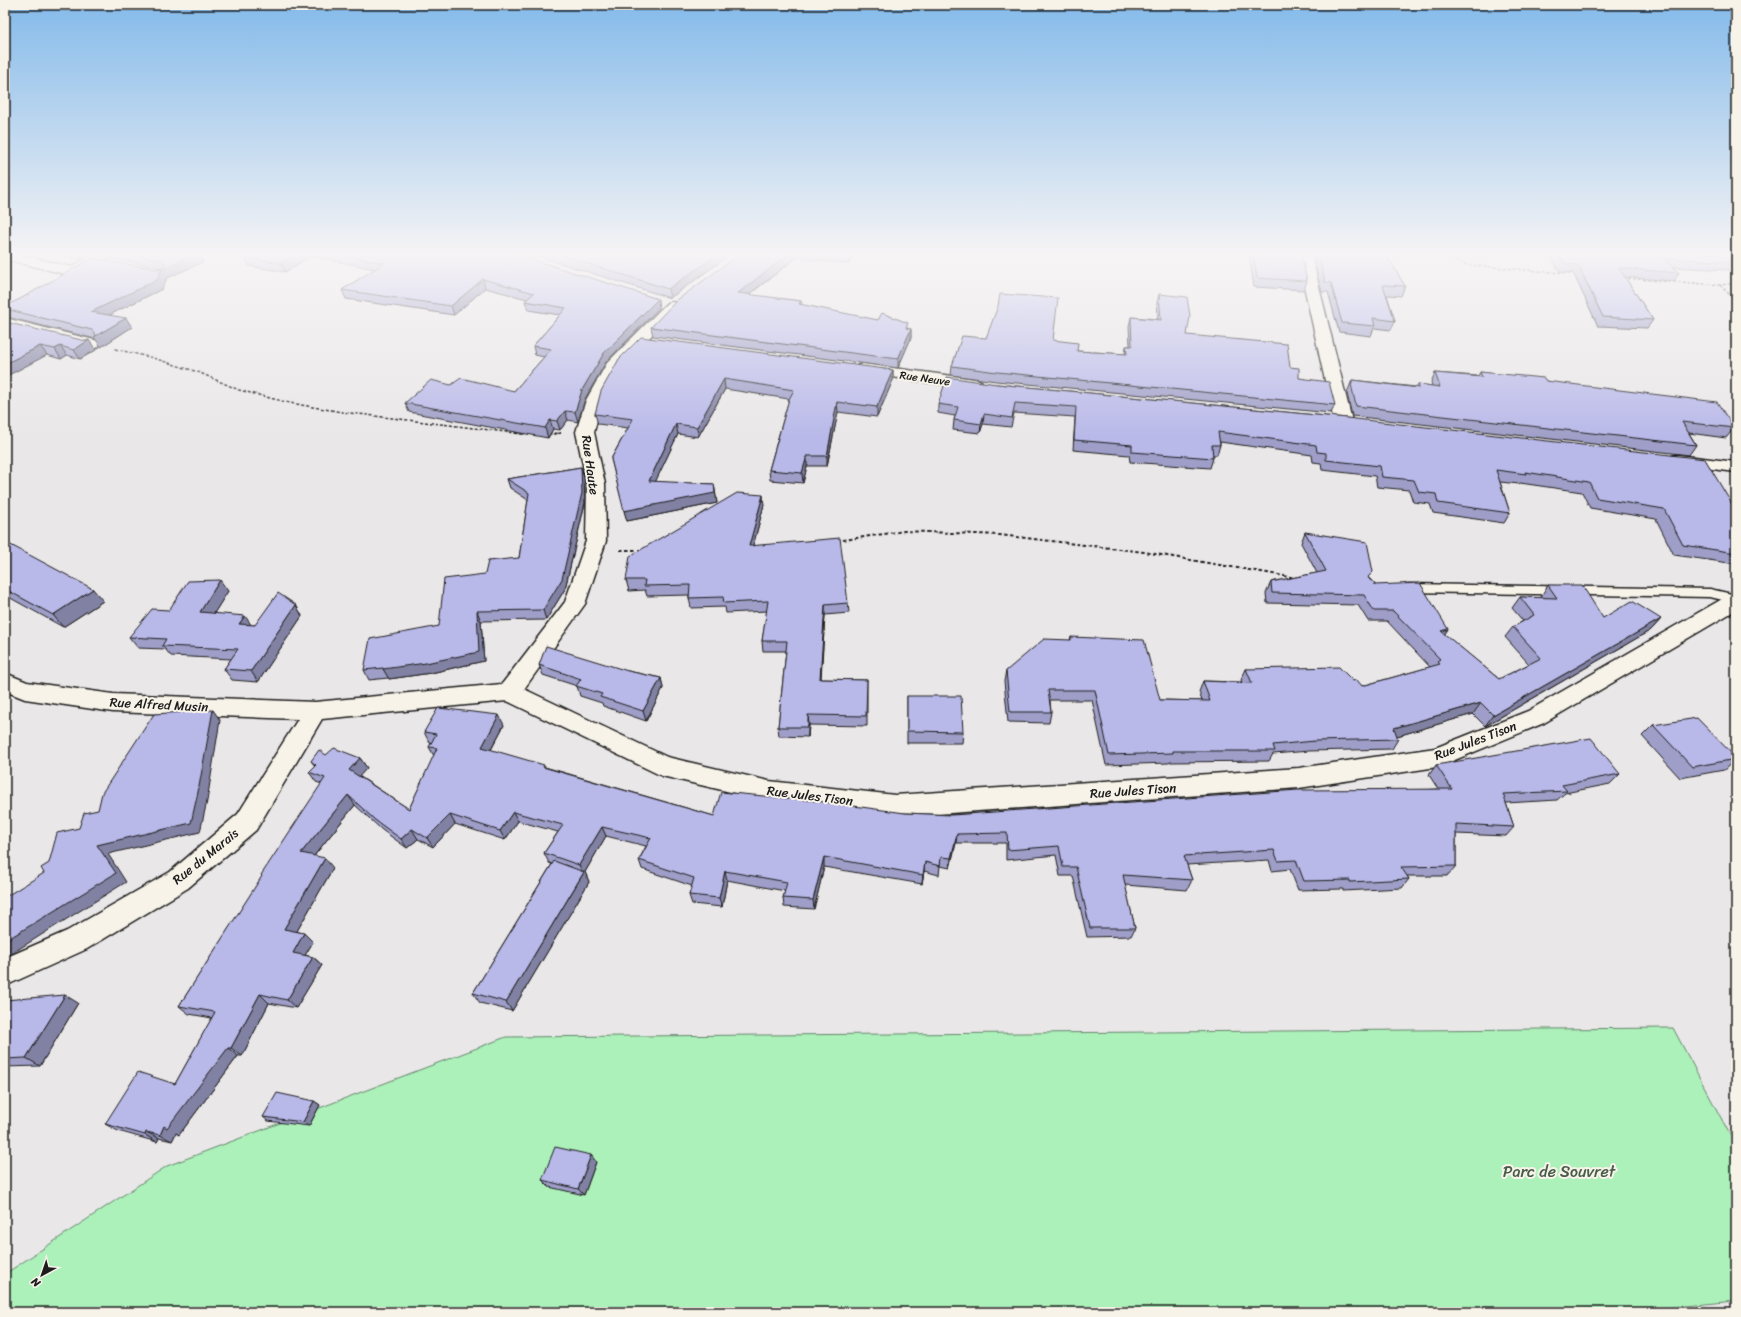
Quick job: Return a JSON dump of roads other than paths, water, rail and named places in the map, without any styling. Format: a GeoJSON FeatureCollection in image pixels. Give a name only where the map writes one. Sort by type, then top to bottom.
{"type":"FeatureCollection","features":[{"type":"Feature","properties":{"kind":"street","name":"Rue Haute"},"geometry":{"type":"LineString","coordinates":[[509,692],[575,604],[596,542],[596,484],[585,432],[594,400],[613,366],[648,341],[662,315]]}},
{"type":"Feature","properties":{"kind":"street"},"geometry":{"type":"LineString","coordinates":[[1318,315],[1343,421]]}},
{"type":"Feature","properties":{"kind":"street"},"geometry":{"type":"LineString","coordinates":[[5,322],[93,344]]}},
{"type":"Feature","properties":{"kind":"street","name":"Rue Neuve"},"geometry":{"type":"LineString","coordinates":[[846,367],[988,386]]}},
{"type":"Feature","properties":{"kind":"street"},"geometry":{"type":"LineString","coordinates":[[1665,459],[1736,467]]}},
{"type":"Feature","properties":{"kind":"street","name":"Rue Jules Tison"},"geometry":{"type":"LineString","coordinates":[[509,692],[662,766],[769,791],[894,806],[1291,779],[1438,757],[1536,717],[1736,600]]}},
{"type":"Feature","properties":{"kind":"street","name":"Rue Alfred Musin"},"geometry":{"type":"LineString","coordinates":[[5,682],[25,690],[113,703],[315,711],[509,692]]}},
{"type":"Feature","properties":{"kind":"street","name":"Rue du Marais"},"geometry":{"type":"LineString","coordinates":[[5,972],[76,940],[179,880],[247,822],[315,711]]}},
{"type":"Feature","properties":{"kind":"lane"},"geometry":{"type":"LineString","coordinates":[[1394,588],[1710,593],[1736,600]]}},
{"type":"Feature","properties":{"kind":"park label","name":"Parc de Souvret"},"geometry":{"type":"Point","coordinates":[1559,1171]}}]}
